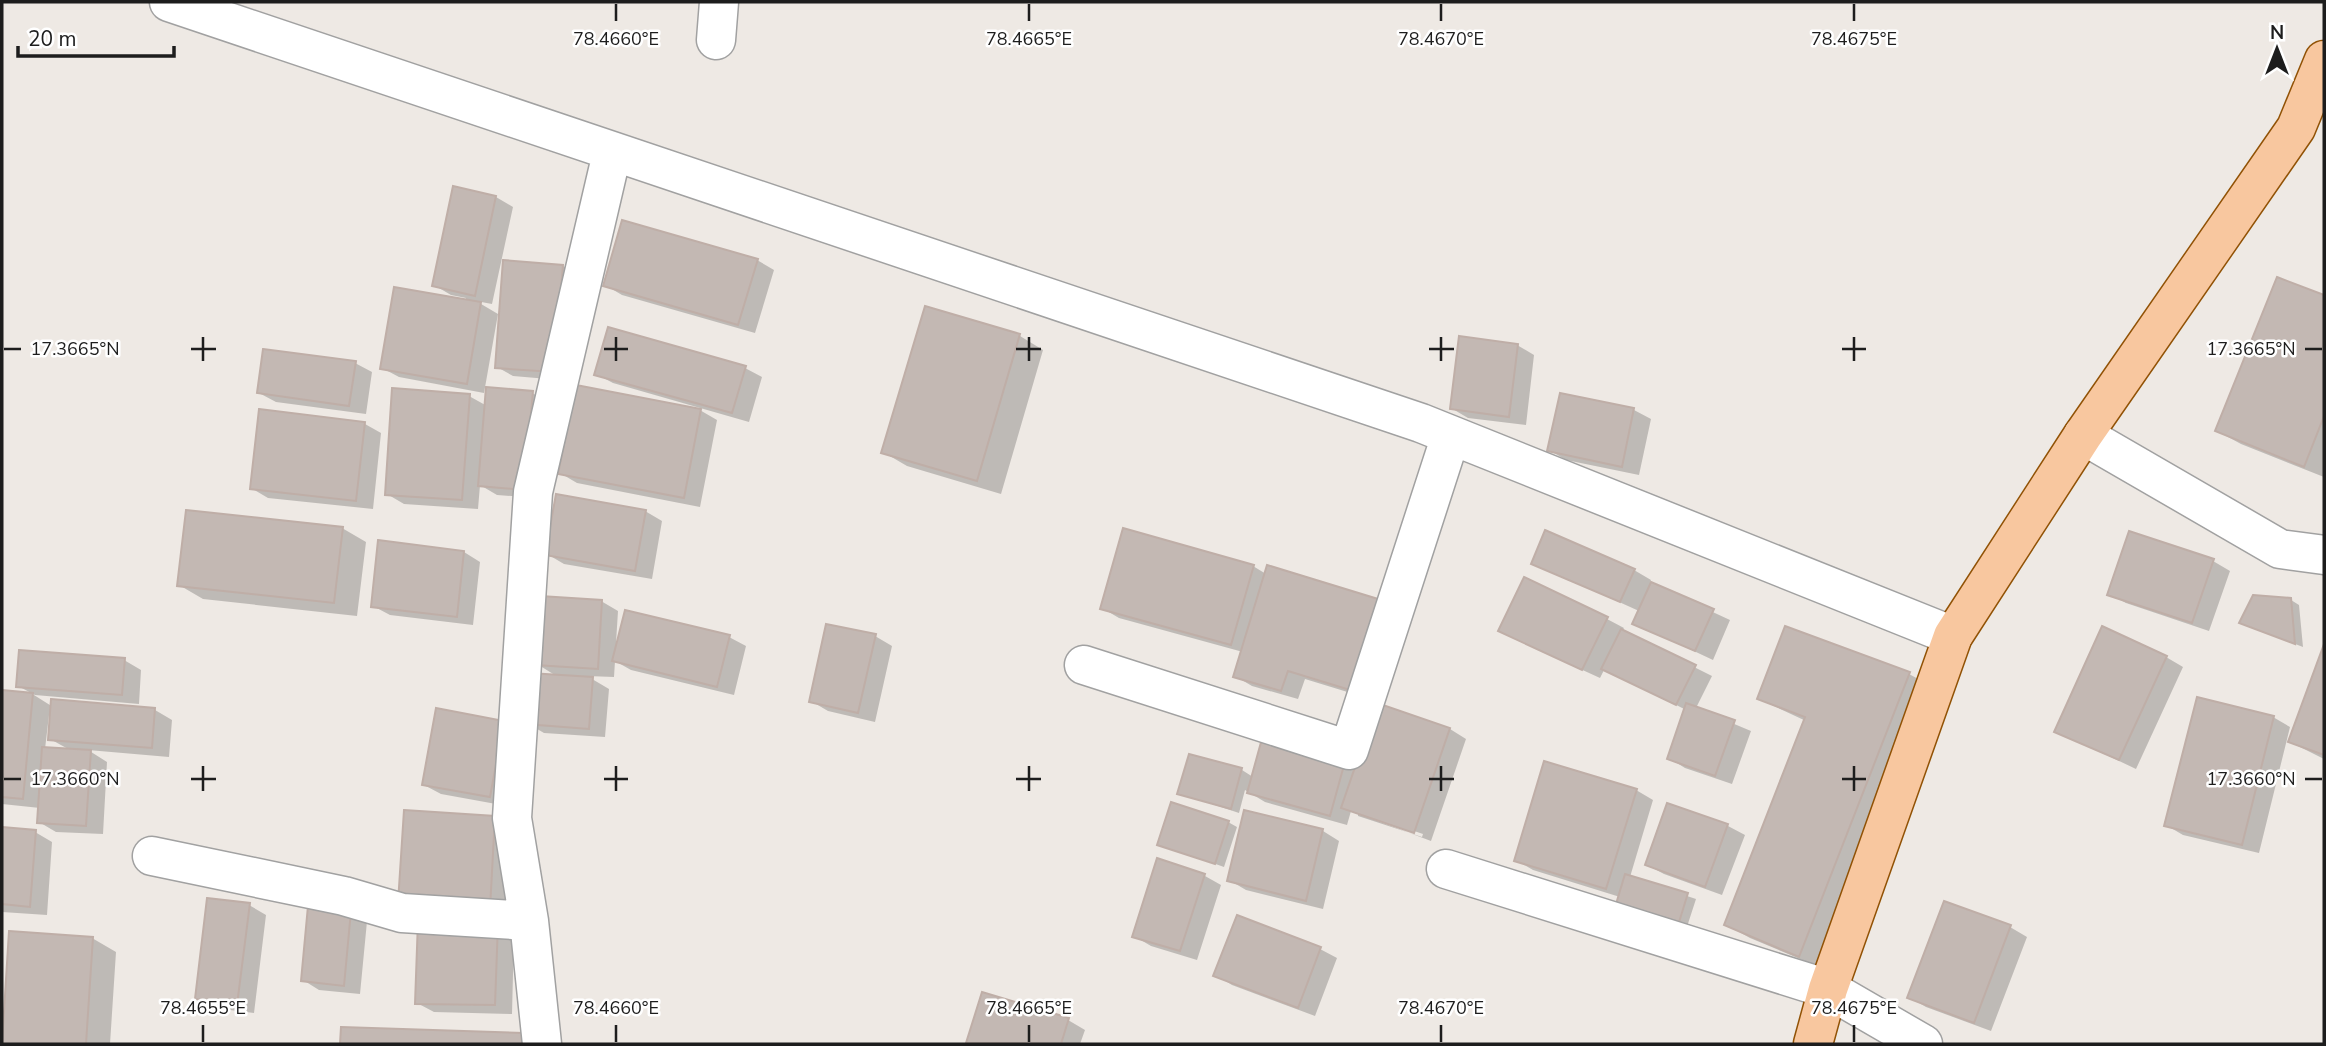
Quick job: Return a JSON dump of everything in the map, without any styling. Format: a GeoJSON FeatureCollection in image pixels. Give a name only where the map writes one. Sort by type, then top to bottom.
{"type":"FeatureCollection","features":[{"type":"Feature","properties":{"kind":"main road"},"geometry":{"type":"LineString","coordinates":[[1813,1044],[1828,989],[1953,636],[2082,435],[2310,121],[2324,60]]}},
{"type":"Feature","properties":{"kind":"street"},"geometry":{"type":"LineString","coordinates":[[169,2],[1451,435],[1953,636]]}},
{"type":"Feature","properties":{"kind":"street"},"geometry":{"type":"LineString","coordinates":[[716,40],[719,2]]}},
{"type":"Feature","properties":{"kind":"street"},"geometry":{"type":"LineString","coordinates":[[542,1044],[528,921],[512,818],[533,492],[612,153]]}},
{"type":"Feature","properties":{"kind":"street"},"geometry":{"type":"LineString","coordinates":[[1084,665],[1349,750],[1451,435]]}},
{"type":"Feature","properties":{"kind":"street"},"geometry":{"type":"LineString","coordinates":[[2082,435],[2280,549],[2324,555]]}},
{"type":"Feature","properties":{"kind":"street"},"geometry":{"type":"LineString","coordinates":[[152,856],[344,896],[402,913],[528,921]]}},
{"type":"Feature","properties":{"kind":"street"},"geometry":{"type":"LineString","coordinates":[[1446,869],[1828,989],[1923,1044]]}},
{"type":"Feature","properties":{"kind":"building"},"geometry":{"type":"Polygon","coordinates":[[[453,186],[496,196],[475,296],[432,286],[453,186]]]}},
{"type":"Feature","properties":{"kind":"building"},"geometry":{"type":"Polygon","coordinates":[[[622,220],[758,259],[738,325],[603,286],[622,220]]]}},
{"type":"Feature","properties":{"kind":"building"},"geometry":{"type":"Polygon","coordinates":[[[503,260],[563,265],[554,372],[495,368],[503,260]]]}},
{"type":"Feature","properties":{"kind":"building"},"geometry":{"type":"Polygon","coordinates":[[[2277,277],[2324,295],[2324,416],[2304,467],[2215,431],[2277,277]]]}},
{"type":"Feature","properties":{"kind":"building"},"geometry":{"type":"Polygon","coordinates":[[[394,287],[481,302],[467,384],[380,369],[394,287]]]}},
{"type":"Feature","properties":{"kind":"building"},"geometry":{"type":"Polygon","coordinates":[[[925,306],[1020,334],[977,481],[881,453],[925,306]]]}},
{"type":"Feature","properties":{"kind":"building"},"geometry":{"type":"Polygon","coordinates":[[[608,327],[746,366],[732,413],[594,375],[608,327]]]}},
{"type":"Feature","properties":{"kind":"building"},"geometry":{"type":"Polygon","coordinates":[[[1459,336],[1518,344],[1509,417],[1450,409],[1459,336]]]}},
{"type":"Feature","properties":{"kind":"building"},"geometry":{"type":"Polygon","coordinates":[[[263,349],[356,361],[349,406],[257,393],[263,349]]]}},
{"type":"Feature","properties":{"kind":"building"},"geometry":{"type":"Polygon","coordinates":[[[576,385],[701,409],[684,498],[558,474],[576,385]]]}},
{"type":"Feature","properties":{"kind":"building"},"geometry":{"type":"Polygon","coordinates":[[[486,387],[533,391],[524,490],[478,486],[486,387]]]}},
{"type":"Feature","properties":{"kind":"building"},"geometry":{"type":"Polygon","coordinates":[[[392,388],[470,394],[462,500],[385,495],[392,388]]]}},
{"type":"Feature","properties":{"kind":"building"},"geometry":{"type":"Polygon","coordinates":[[[1560,393],[1634,408],[1622,467],[1547,451],[1560,393]]]}},
{"type":"Feature","properties":{"kind":"building"},"geometry":{"type":"Polygon","coordinates":[[[259,409],[365,422],[356,501],[250,489],[259,409]]]}},
{"type":"Feature","properties":{"kind":"building"},"geometry":{"type":"Polygon","coordinates":[[[556,494],[646,510],[635,571],[545,555],[556,494]]]}},
{"type":"Feature","properties":{"kind":"building"},"geometry":{"type":"Polygon","coordinates":[[[186,510],[343,527],[334,603],[177,586],[186,510]]]}},
{"type":"Feature","properties":{"kind":"building"},"geometry":{"type":"Polygon","coordinates":[[[1123,528],[1254,565],[1231,645],[1100,609],[1123,528]]]}},
{"type":"Feature","properties":{"kind":"building"},"geometry":{"type":"Polygon","coordinates":[[[1545,530],[1635,569],[1620,602],[1531,564],[1545,530]]]}},
{"type":"Feature","properties":{"kind":"building"},"geometry":{"type":"Polygon","coordinates":[[[2129,531],[2214,559],[2192,623],[2107,595],[2129,531]]]}},
{"type":"Feature","properties":{"kind":"building"},"geometry":{"type":"Polygon","coordinates":[[[378,540],[464,551],[457,617],[371,607],[378,540]]]}},
{"type":"Feature","properties":{"kind":"building"},"geometry":{"type":"Polygon","coordinates":[[[1267,565],[1378,599],[1350,690],[1288,671],[1281,691],[1233,677],[1267,565]]]}},
{"type":"Feature","properties":{"kind":"building"},"geometry":{"type":"Polygon","coordinates":[[[1524,577],[1608,617],[1582,670],[1498,631],[1524,577]]]}},
{"type":"Feature","properties":{"kind":"building"},"geometry":{"type":"Polygon","coordinates":[[[1651,582],[1714,609],[1695,651],[1632,624],[1651,582]]]}},
{"type":"Feature","properties":{"kind":"building"},"geometry":{"type":"Polygon","coordinates":[[[2253,595],[2291,598],[2295,644],[2239,623],[2253,595]]]}},
{"type":"Feature","properties":{"kind":"building"},"geometry":{"type":"Polygon","coordinates":[[[540,596],[602,600],[598,669],[535,665],[540,596]]]}},
{"type":"Feature","properties":{"kind":"building"},"geometry":{"type":"Polygon","coordinates":[[[625,610],[730,635],[717,687],[612,661],[625,610]]]}},
{"type":"Feature","properties":{"kind":"building"},"geometry":{"type":"Polygon","coordinates":[[[826,624],[876,634],[858,713],[809,702],[826,624]]]}},
{"type":"Feature","properties":{"kind":"building"},"geometry":{"type":"Polygon","coordinates":[[[1785,626],[1910,672],[1799,957],[1724,925],[1805,717],[1757,699],[1785,626]]]}},
{"type":"Feature","properties":{"kind":"building"},"geometry":{"type":"Polygon","coordinates":[[[2102,626],[2167,656],[2119,760],[2054,732],[2102,626]]]}},
{"type":"Feature","properties":{"kind":"building"},"geometry":{"type":"Polygon","coordinates":[[[1621,629],[1696,665],[1676,705],[1601,669],[1621,629]]]}},
{"type":"Feature","properties":{"kind":"building"},"geometry":{"type":"Polygon","coordinates":[[[2324,644],[2324,755],[2288,742],[2324,644]]]}},
{"type":"Feature","properties":{"kind":"building"},"geometry":{"type":"Polygon","coordinates":[[[19,650],[125,658],[122,695],[16,687],[19,650]]]}},
{"type":"Feature","properties":{"kind":"building"},"geometry":{"type":"Polygon","coordinates":[[[529,673],[593,677],[589,729],[525,724],[529,673]]]}},
{"type":"Feature","properties":{"kind":"building"},"geometry":{"type":"Polygon","coordinates":[[[2,690],[33,693],[23,799],[2,797],[2,690]]]}},
{"type":"Feature","properties":{"kind":"building"},"geometry":{"type":"Polygon","coordinates":[[[2197,697],[2274,716],[2242,845],[2164,826],[2197,697]]]}},
{"type":"Feature","properties":{"kind":"building"},"geometry":{"type":"Polygon","coordinates":[[[51,699],[155,708],[152,748],[48,740],[51,699]]]}},
{"type":"Feature","properties":{"kind":"building"},"geometry":{"type":"Polygon","coordinates":[[[1377,703],[1450,728],[1414,833],[1341,808],[1377,703]]]}},
{"type":"Feature","properties":{"kind":"building"},"geometry":{"type":"Polygon","coordinates":[[[1686,703],[1735,720],[1715,776],[1667,759],[1686,703]]]}},
{"type":"Feature","properties":{"kind":"building"},"geometry":{"type":"Polygon","coordinates":[[[436,708],[504,721],[490,797],[422,785],[436,708]]]}},
{"type":"Feature","properties":{"kind":"building"},"geometry":{"type":"Polygon","coordinates":[[[1263,735],[1346,758],[1330,816],[1247,793],[1263,735]]]}},
{"type":"Feature","properties":{"kind":"building"},"geometry":{"type":"Polygon","coordinates":[[[42,747],[91,750],[86,826],[37,823],[42,747]]]}},
{"type":"Feature","properties":{"kind":"building"},"geometry":{"type":"Polygon","coordinates":[[[1189,754],[1242,768],[1231,809],[1177,794],[1189,754]]]}},
{"type":"Feature","properties":{"kind":"building"},"geometry":{"type":"Polygon","coordinates":[[[1544,761],[1637,789],[1606,889],[1514,861],[1544,761]]]}},
{"type":"Feature","properties":{"kind":"building"},"geometry":{"type":"Polygon","coordinates":[[[1171,802],[1229,821],[1215,864],[1157,845],[1171,802]]]}},
{"type":"Feature","properties":{"kind":"building"},"geometry":{"type":"Polygon","coordinates":[[[1667,803],[1728,824],[1705,887],[1645,865],[1667,803]]]}},
{"type":"Feature","properties":{"kind":"building"},"geometry":{"type":"Polygon","coordinates":[[[404,810],[495,816],[490,909],[398,903],[404,810]]]}},
{"type":"Feature","properties":{"kind":"building"},"geometry":{"type":"Polygon","coordinates":[[[1244,810],[1323,829],[1306,901],[1227,881],[1244,810]]]}},
{"type":"Feature","properties":{"kind":"building"},"geometry":{"type":"Polygon","coordinates":[[[2,827],[36,830],[30,907],[2,904],[2,827]]]}},
{"type":"Feature","properties":{"kind":"building"},"geometry":{"type":"Polygon","coordinates":[[[1157,858],[1205,874],[1180,951],[1132,937],[1157,858]]]}},
{"type":"Feature","properties":{"kind":"building"},"geometry":{"type":"Polygon","coordinates":[[[1625,874],[1688,893],[1676,932],[1613,914],[1625,874]]]}},
{"type":"Feature","properties":{"kind":"building"},"geometry":{"type":"Polygon","coordinates":[[[309,895],[352,900],[344,986],[301,981],[309,895]]]}},
{"type":"Feature","properties":{"kind":"building"},"geometry":{"type":"Polygon","coordinates":[[[207,898],[250,903],[237,1005],[195,999],[207,898]]]}},
{"type":"Feature","properties":{"kind":"building"},"geometry":{"type":"Polygon","coordinates":[[[1944,901],[2011,925],[1974,1023],[1907,998],[1944,901]]]}},
{"type":"Feature","properties":{"kind":"building"},"geometry":{"type":"Polygon","coordinates":[[[1237,915],[1321,947],[1298,1008],[1213,976],[1237,915]]]}},
{"type":"Feature","properties":{"kind":"building"},"geometry":{"type":"Polygon","coordinates":[[[418,920],[498,923],[495,1005],[415,1004],[418,920]]]}},
{"type":"Feature","properties":{"kind":"building"},"geometry":{"type":"Polygon","coordinates":[[[9,931],[93,937],[86,1044],[2,1044],[9,931]]]}},
{"type":"Feature","properties":{"kind":"building"},"geometry":{"type":"Polygon","coordinates":[[[982,992],[1069,1018],[1061,1044],[966,1043],[982,992]]]}},
{"type":"Feature","properties":{"kind":"building"},"geometry":{"type":"Polygon","coordinates":[[[341,1027],[523,1033],[522,1044],[340,1044],[341,1027]]]}}]}
